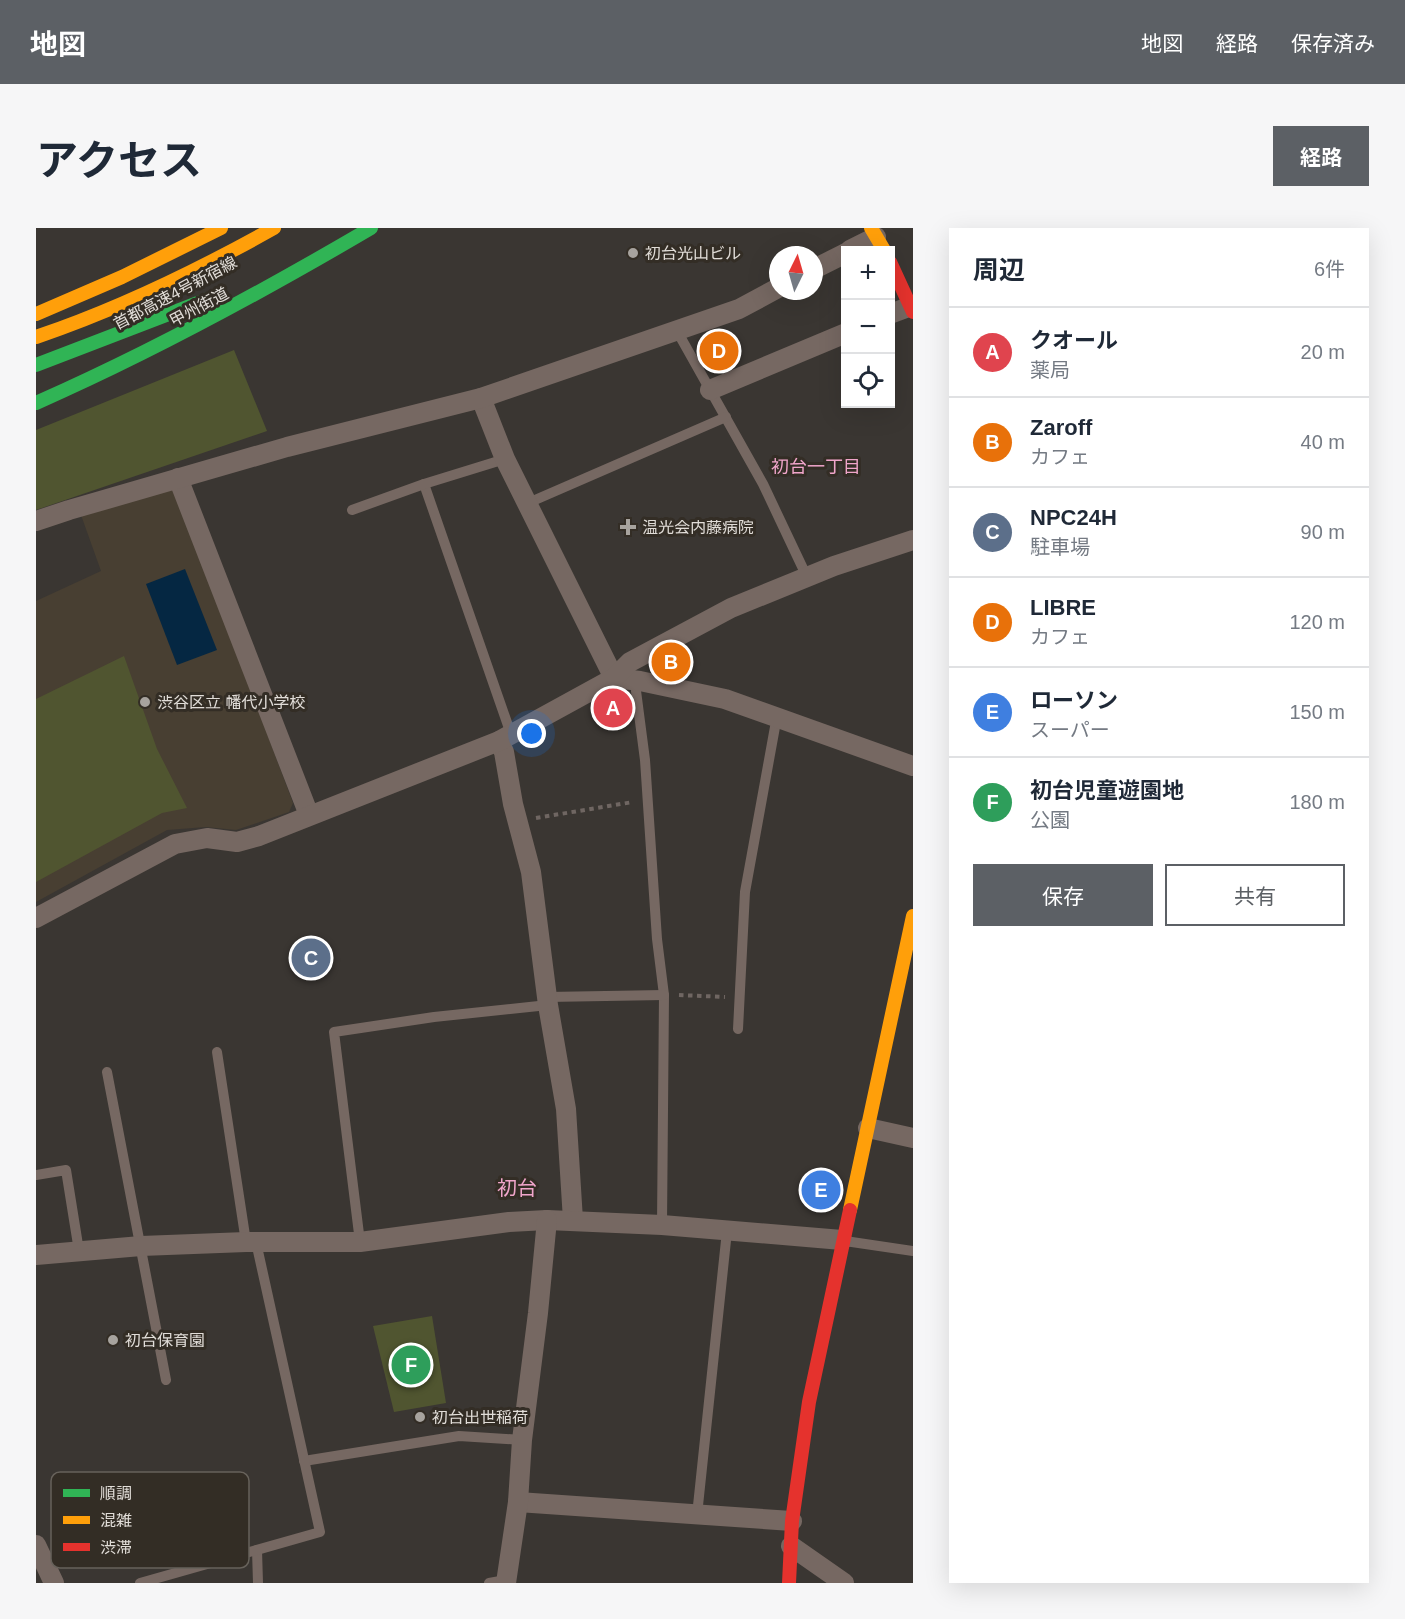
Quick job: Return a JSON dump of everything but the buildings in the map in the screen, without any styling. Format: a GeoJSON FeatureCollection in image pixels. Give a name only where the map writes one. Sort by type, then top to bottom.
{"type":"FeatureCollection","features":[{"type":"Feature","properties":{"kind":"main road","name":"首都高速4号新宿線"},"geometry":{"type":"LineString","coordinates":[[36,337],[133,301],[214,262],[274,228]]}},
{"type":"Feature","properties":{"kind":"main road"},"geometry":{"type":"LineString","coordinates":[[36,365],[309,258],[371,228]]}},
{"type":"Feature","properties":{"kind":"main road","name":"甲州街道"},"geometry":{"type":"LineString","coordinates":[[36,403],[165,344],[260,293],[371,228]]}},
{"type":"Feature","properties":{"kind":"main road"},"geometry":{"type":"LineString","coordinates":[[36,314],[122,277],[208,231]]}},
{"type":"Feature","properties":{"kind":"main road"},"geometry":{"type":"LineString","coordinates":[[895,271],[912,309]]}},
{"type":"Feature","properties":{"kind":"main road","name":"首都高速4号新宿線"},"geometry":{"type":"LineString","coordinates":[[69,367],[236,286]]}},
{"type":"Feature","properties":{"kind":"main road"},"geometry":{"type":"LineString","coordinates":[[789,1583],[792,1521],[809,1402],[842,1240],[902,990],[913,916]]}},
{"type":"Feature","properties":{"kind":"street"},"geometry":{"type":"LineString","coordinates":[[856,246],[875,234]]}},
{"type":"Feature","properties":{"kind":"street"},"geometry":{"type":"LineString","coordinates":[[823,264],[841,256]]}},
{"type":"Feature","properties":{"kind":"street"},"geometry":{"type":"LineString","coordinates":[[36,521],[287,447],[481,398],[739,309],[769,293]]}},
{"type":"Feature","properties":{"kind":"street"},"geometry":{"type":"LineString","coordinates":[[895,313],[912,309]]}},
{"type":"Feature","properties":{"kind":"street"},"geometry":{"type":"LineString","coordinates":[[710,390],[841,335]]}},
{"type":"Feature","properties":{"kind":"street"},"geometry":{"type":"LineString","coordinates":[[481,398],[505,459],[614,678]]}},
{"type":"Feature","properties":{"kind":"street"},"geometry":{"type":"LineString","coordinates":[[178,478],[309,815]]}},
{"type":"Feature","properties":{"kind":"street"},"geometry":{"type":"LineString","coordinates":[[36,918],[175,844],[207,838],[237,842],[247,840],[505,738],[614,678],[630,662],[731,608],[834,566],[913,540]]}},
{"type":"Feature","properties":{"kind":"street"},"geometry":{"type":"LineString","coordinates":[[614,678],[640,681],[725,699],[913,766]]}},
{"type":"Feature","properties":{"kind":"street"},"geometry":{"type":"LineString","coordinates":[[505,738],[504,752],[531,872],[548,1001],[566,1109],[573,1220]]}},
{"type":"Feature","properties":{"kind":"street"},"geometry":{"type":"LineString","coordinates":[[868,1128],[913,1138]]}},
{"type":"Feature","properties":{"kind":"street"},"geometry":{"type":"LineString","coordinates":[[500,1582],[518,1502],[522,1440],[547,1220]]}},
{"type":"Feature","properties":{"kind":"street"},"geometry":{"type":"LineString","coordinates":[[36,1255],[141,1246],[251,1242],[360,1242],[509,1222],[547,1220],[842,1240]]}},
{"type":"Feature","properties":{"kind":"street"},"geometry":{"type":"LineString","coordinates":[[518,1502],[792,1521]]}},
{"type":"Feature","properties":{"kind":"street"},"geometry":{"type":"LineString","coordinates":[[36,1545],[54,1583]]}},
{"type":"Feature","properties":{"kind":"street"},"geometry":{"type":"LineString","coordinates":[[791,1546],[844,1583]]}},
{"type":"Feature","properties":{"kind":"lane"},"geometry":{"type":"LineString","coordinates":[[677,331],[763,484],[807,577]]}},
{"type":"Feature","properties":{"kind":"lane"},"geometry":{"type":"LineString","coordinates":[[528,502],[726,417]]}},
{"type":"Feature","properties":{"kind":"lane"},"geometry":{"type":"LineString","coordinates":[[352,510],[424,484],[505,459]]}},
{"type":"Feature","properties":{"kind":"lane"},"geometry":{"type":"LineString","coordinates":[[424,484],[505,738]]}},
{"type":"Feature","properties":{"kind":"lane"},"geometry":{"type":"LineString","coordinates":[[640,681],[636,691],[645,760],[657,939],[664,995],[662,1226]]}},
{"type":"Feature","properties":{"kind":"lane"},"geometry":{"type":"LineString","coordinates":[[738,1029],[745,892],[777,716]]}},
{"type":"Feature","properties":{"kind":"lane"},"geometry":{"type":"LineString","coordinates":[[360,1242],[334,1032],[548,1001],[664,995]]}},
{"type":"Feature","properties":{"kind":"lane"},"geometry":{"type":"LineString","coordinates":[[217,1052],[251,1242],[320,1532],[249,1552]]}},
{"type":"Feature","properties":{"kind":"lane"},"geometry":{"type":"LineString","coordinates":[[107,1072],[166,1380]]}},
{"type":"Feature","properties":{"kind":"lane"},"geometry":{"type":"LineString","coordinates":[[36,1175],[66,1170],[79,1251]]}},
{"type":"Feature","properties":{"kind":"lane"},"geometry":{"type":"LineString","coordinates":[[697,1515],[727,1231]]}},
{"type":"Feature","properties":{"kind":"lane"},"geometry":{"type":"LineString","coordinates":[[842,1240],[913,1251]]}},
{"type":"Feature","properties":{"kind":"lane"},"geometry":{"type":"LineString","coordinates":[[304,1461],[459,1437],[522,1440]]}},
{"type":"Feature","properties":{"kind":"lane"},"geometry":{"type":"LineString","coordinates":[[256,1550],[258,1583]]}},
{"type":"Feature","properties":{"kind":"lane"},"geometry":{"type":"LineString","coordinates":[[140,1583],[193,1568]]}},
{"type":"Feature","properties":{"kind":"path"},"geometry":{"type":"LineString","coordinates":[[518,821],[648,800]]}},
{"type":"Feature","properties":{"kind":"path"},"geometry":{"type":"LineString","coordinates":[[664,995],[741,997]]}},
{"type":"Feature","properties":{"kind":"shaded area","name":"渋谷区立 幡代小学校"},"geometry":{"type":"Polygon","coordinates":[[[175,488],[293,803],[289,812],[236,830],[206,827],[167,830],[36,902],[36,601],[101,571],[81,515],[175,488]]]}},
{"type":"Feature","properties":{"kind":"green space"},"geometry":{"type":"Polygon","coordinates":[[[234,350],[267,431],[36,510],[36,430],[234,350]]]}},
{"type":"Feature","properties":{"kind":"green space"},"geometry":{"type":"Polygon","coordinates":[[[124,656],[157,749],[187,808],[162,813],[36,882],[36,699],[124,656]]]}},
{"type":"Feature","properties":{"kind":"green space"},"geometry":{"type":"Polygon","coordinates":[[[432,1316],[446,1403],[394,1412],[373,1326],[432,1316]]]}},
{"type":"Feature","properties":{"kind":"water"},"geometry":{"type":"Polygon","coordinates":[[[185,569],[217,650],[177,665],[146,584],[185,569]]]}},
{"type":"Feature","properties":{"kind":"traffic: fast"},"geometry":{"type":"LineString","coordinates":[[36,403],[206,320],[371,228]]}},
{"type":"Feature","properties":{"kind":"traffic: fast"},"geometry":{"type":"LineString","coordinates":[[36,365],[221,294]]}},
{"type":"Feature","properties":{"kind":"traffic: slow"},"geometry":{"type":"LineString","coordinates":[[36,314],[122,277],[221,228]]}},
{"type":"Feature","properties":{"kind":"traffic: slow"},"geometry":{"type":"LineString","coordinates":[[36,337],[157,288],[274,228]]}},
{"type":"Feature","properties":{"kind":"traffic: slow"},"geometry":{"type":"LineString","coordinates":[[871,228],[882,246]]}},
{"type":"Feature","properties":{"kind":"traffic: slow"},"geometry":{"type":"LineString","coordinates":[[850,1210],[913,916]]}},
{"type":"Feature","properties":{"kind":"traffic: jam"},"geometry":{"type":"LineString","coordinates":[[895,273],[913,312]]}},
{"type":"Feature","properties":{"kind":"traffic: jam"},"geometry":{"type":"LineString","coordinates":[[789,1583],[792,1521],[809,1402],[850,1210]]}},
{"type":"Feature","properties":{"kind":"place","name":"初台光山ビル"},"geometry":{"type":"Point","coordinates":[633,253]}},
{"type":"Feature","properties":{"kind":"place","name":"LIBRE"},"geometry":{"type":"Point","coordinates":[719,351]}},
{"type":"Feature","properties":{"kind":"place","name":"温光会内藤病院"},"geometry":{"type":"Point","coordinates":[628,527]}},
{"type":"Feature","properties":{"kind":"place","name":"Zaroff"},"geometry":{"type":"Point","coordinates":[671,662]}},
{"type":"Feature","properties":{"kind":"place","name":"渋谷区立 幡代小学校"},"geometry":{"type":"Point","coordinates":[145,702]}},
{"type":"Feature","properties":{"kind":"place","name":"クオール"},"geometry":{"type":"Point","coordinates":[613,708]}},
{"type":"Feature","properties":{"kind":"place","name":"NPC24H"},"geometry":{"type":"Point","coordinates":[311,958]}},
{"type":"Feature","properties":{"kind":"place","name":"ローソン"},"geometry":{"type":"Point","coordinates":[821,1190]}},
{"type":"Feature","properties":{"kind":"place","name":"初台保育園"},"geometry":{"type":"Point","coordinates":[113,1340]}},
{"type":"Feature","properties":{"kind":"place","name":"初台児童遊園地"},"geometry":{"type":"Point","coordinates":[411,1365]}},
{"type":"Feature","properties":{"kind":"place","name":"初台出世稲荷"},"geometry":{"type":"Point","coordinates":[420,1417]}},
{"type":"Feature","properties":{"kind":"district","name":"初台一丁目"},"geometry":{"type":"Point","coordinates":[816,467]}},
{"type":"Feature","properties":{"kind":"district","name":"初台"},"geometry":{"type":"Point","coordinates":[517,1188]}}]}
